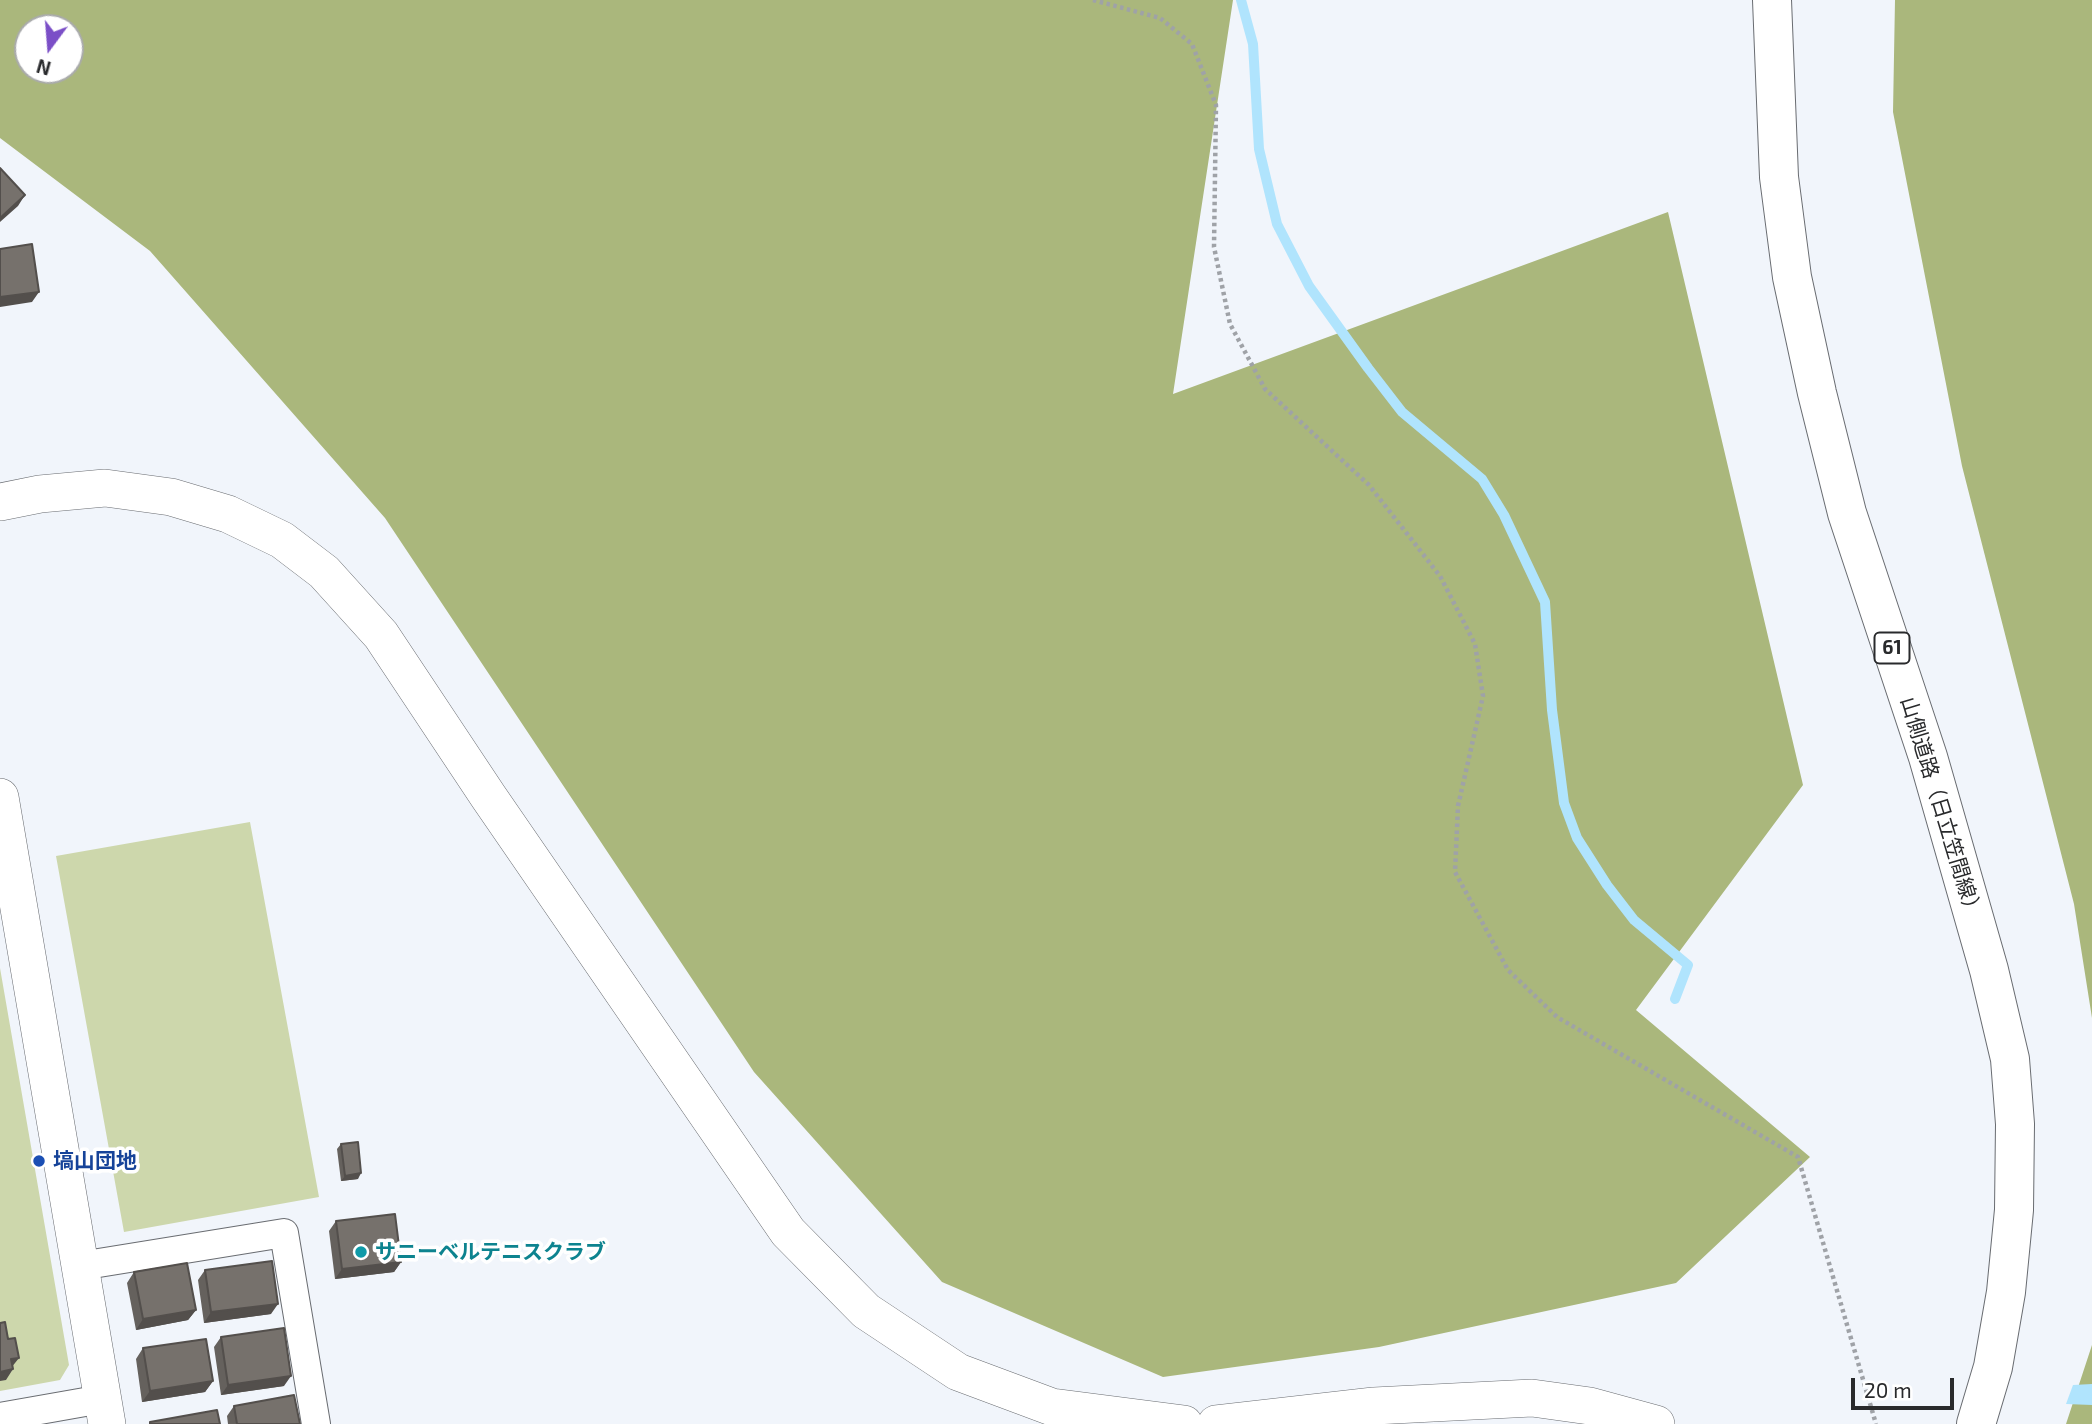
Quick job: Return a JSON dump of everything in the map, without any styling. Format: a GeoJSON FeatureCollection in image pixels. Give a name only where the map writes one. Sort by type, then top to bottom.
{"type":"FeatureCollection","features":[{"type":"Feature","properties":{"kind":"main road","name":"山側道路（日立笠間線）"},"geometry":{"type":"LineString","coordinates":[[1772,0],[1779,177],[1792,277],[1817,393],[1847,513],[1931,770],[1989,970],[2010,1059],[2015,1124],[2014,1185],[2006,1292],[1993,1367],[1976,1424]]}},
{"type":"Feature","properties":{"kind":"street"},"geometry":{"type":"LineString","coordinates":[[0,502],[40,494],[105,488],[171,497],[228,514],[282,540],[324,572],[381,635],[541,874],[788,1232],[866,1311],[957,1372],[1052,1407],[1184,1424]]}},
{"type":"Feature","properties":{"kind":"street"},"geometry":{"type":"LineString","coordinates":[[0,797],[104,1411],[0,1417]]}},
{"type":"Feature","properties":{"kind":"street"},"geometry":{"type":"LineString","coordinates":[[80,1266],[284,1233],[316,1424]]}},
{"type":"Feature","properties":{"kind":"street"},"geometry":{"type":"LineString","coordinates":[[1216,1424],[1374,1406],[1532,1398],[1590,1406],[1656,1424]]}},
{"type":"Feature","properties":{"kind":"path"},"geometry":{"type":"LineString","coordinates":[[1093,0],[1160,18],[1192,44],[1216,105],[1214,247],[1230,324],[1265,389],[1369,485],[1440,576],[1475,644],[1483,696],[1458,806],[1455,872],[1508,970],[1557,1017],[1798,1157],[1876,1424]]}},
{"type":"Feature","properties":{"kind":"green space"},"geometry":{"type":"Polygon","coordinates":[[[0,0],[1233,0],[1173,394],[1668,212],[1803,785],[1636,1010],[1810,1157],[1676,1283],[1379,1347],[1163,1377],[942,1282],[754,1072],[385,518],[150,251],[0,138],[0,0]]]}},
{"type":"Feature","properties":{"kind":"green space"},"geometry":{"type":"Polygon","coordinates":[[[1895,0],[2092,0],[2092,1018],[2074,904],[1962,466],[1893,112],[1895,0]]]}},
{"type":"Feature","properties":{"kind":"green space"},"geometry":{"type":"Polygon","coordinates":[[[250,822],[319,1197],[124,1232],[56,856],[250,822]]]}},
{"type":"Feature","properties":{"kind":"green space"},"geometry":{"type":"Polygon","coordinates":[[[0,968],[69,1365],[60,1380],[0,1391],[0,968]]]}},
{"type":"Feature","properties":{"kind":"green space"},"geometry":{"type":"Polygon","coordinates":[[[2092,1345],[2092,1424],[2066,1424],[2092,1345]]]}},
{"type":"Feature","properties":{"kind":"water"},"geometry":{"type":"Polygon","coordinates":[[[2092,1384],[2092,1405],[2066,1404],[2073,1385],[2092,1384]]]}},
{"type":"Feature","properties":{"kind":"building"},"geometry":{"type":"Polygon","coordinates":[[[0,168],[25,195],[0,218],[0,168]]]}},
{"type":"Feature","properties":{"kind":"building"},"geometry":{"type":"Polygon","coordinates":[[[32,244],[39,292],[0,297],[0,249],[32,244]]]}},
{"type":"Feature","properties":{"kind":"building"},"geometry":{"type":"Polygon","coordinates":[[[358,1142],[361,1173],[345,1176],[341,1144],[358,1142]]]}},
{"type":"Feature","properties":{"kind":"building","name":"サニーベルテニスクラブ"},"geometry":{"type":"Polygon","coordinates":[[[395,1214],[401,1262],[342,1269],[336,1221],[395,1214]]]}},
{"type":"Feature","properties":{"kind":"building"},"geometry":{"type":"Polygon","coordinates":[[[272,1261],[278,1304],[211,1312],[205,1270],[272,1261]]]}},
{"type":"Feature","properties":{"kind":"building"},"geometry":{"type":"Polygon","coordinates":[[[187,1263],[196,1310],[143,1319],[134,1272],[187,1263]]]}},
{"type":"Feature","properties":{"kind":"building"},"geometry":{"type":"Polygon","coordinates":[[[5,1322],[8,1339],[15,1338],[19,1358],[11,1359],[13,1369],[0,1372],[0,1323],[5,1322]]]}},
{"type":"Feature","properties":{"kind":"building"},"geometry":{"type":"Polygon","coordinates":[[[284,1328],[291,1376],[228,1385],[221,1337],[284,1328]]]}},
{"type":"Feature","properties":{"kind":"building"},"geometry":{"type":"Polygon","coordinates":[[[206,1339],[213,1381],[150,1391],[143,1348],[206,1339]]]}},
{"type":"Feature","properties":{"kind":"building"},"geometry":{"type":"Polygon","coordinates":[[[294,1395],[300,1424],[237,1424],[234,1406],[294,1395]]]}},
{"type":"Feature","properties":{"kind":"building"},"geometry":{"type":"Polygon","coordinates":[[[217,1410],[220,1424],[150,1424],[150,1422],[217,1410]]]}},
{"type":"Feature","properties":{"kind":"waterway"},"geometry":{"type":"LineString","coordinates":[[1241,0],[1253,44],[1259,149],[1277,224],[1309,286],[1402,412],[1482,479],[1504,515],[1545,602],[1552,710],[1564,803],[1577,838],[1607,885],[1634,920],[1688,965],[1675,999]]}},
{"type":"Feature","properties":{"kind":"place","name":"塙山団地"},"geometry":{"type":"Point","coordinates":[39,1161]}},
{"type":"Feature","properties":{"kind":"place","name":"サニーベルテニスクラブ"},"geometry":{"type":"Point","coordinates":[361,1252]}}]}
